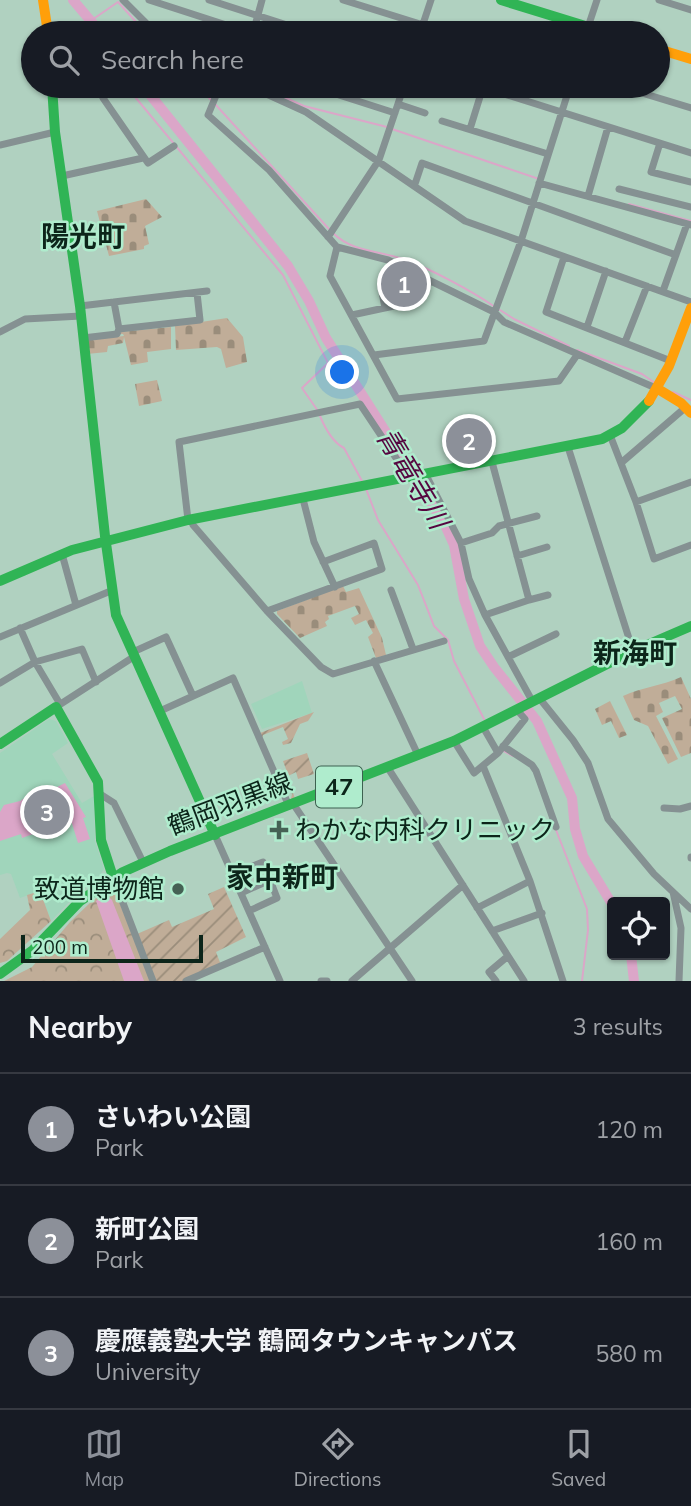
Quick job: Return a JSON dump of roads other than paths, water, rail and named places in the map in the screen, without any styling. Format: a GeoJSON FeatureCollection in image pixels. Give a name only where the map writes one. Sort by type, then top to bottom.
{"type":"FeatureCollection","features":[{"type":"Feature","properties":{"kind":"street"},"geometry":{"type":"LineString","coordinates":[[43,0],[46,21]]}},
{"type":"Feature","properties":{"kind":"street"},"geometry":{"type":"LineString","coordinates":[[123,0],[144,21]]}},
{"type":"Feature","properties":{"kind":"street"},"geometry":{"type":"LineString","coordinates":[[149,0],[215,21]]}},
{"type":"Feature","properties":{"kind":"street"},"geometry":{"type":"LineString","coordinates":[[209,0],[274,21]]}},
{"type":"Feature","properties":{"kind":"street"},"geometry":{"type":"LineString","coordinates":[[256,21],[262,0]]}},
{"type":"Feature","properties":{"kind":"street"},"geometry":{"type":"LineString","coordinates":[[343,0],[400,21]]}},
{"type":"Feature","properties":{"kind":"street"},"geometry":{"type":"LineString","coordinates":[[424,21],[431,0]]}},
{"type":"Feature","properties":{"kind":"street"},"geometry":{"type":"LineString","coordinates":[[590,21],[597,0]]}},
{"type":"Feature","properties":{"kind":"street"},"geometry":{"type":"LineString","coordinates":[[659,0],[691,10]]}},
{"type":"Feature","properties":{"kind":"street"},"geometry":{"type":"LineString","coordinates":[[509,1],[563,21]]}},
{"type":"Feature","properties":{"kind":"street"},"geometry":{"type":"LineString","coordinates":[[670,53],[691,60]]}},
{"type":"Feature","properties":{"kind":"street"},"geometry":{"type":"LineString","coordinates":[[53,98],[116,615],[280,981]]}},
{"type":"Feature","properties":{"kind":"street"},"geometry":{"type":"LineString","coordinates":[[103,98],[148,163],[174,146]]}},
{"type":"Feature","properties":{"kind":"street"},"geometry":{"type":"LineString","coordinates":[[215,98],[208,115],[268,170],[337,247],[393,263],[494,312],[505,322],[659,389],[688,410],[621,463]]}},
{"type":"Feature","properties":{"kind":"street"},"geometry":{"type":"LineString","coordinates":[[275,98],[306,112],[466,220],[691,302]]}},
{"type":"Feature","properties":{"kind":"street"},"geometry":{"type":"LineString","coordinates":[[358,98],[425,113]]}},
{"type":"Feature","properties":{"kind":"street"},"geometry":{"type":"LineString","coordinates":[[328,237],[379,160],[400,98]]}},
{"type":"Feature","properties":{"kind":"street"},"geometry":{"type":"LineString","coordinates":[[470,130],[478,98]]}},
{"type":"Feature","properties":{"kind":"street"},"geometry":{"type":"LineString","coordinates":[[518,98],[691,153]]}},
{"type":"Feature","properties":{"kind":"street"},"geometry":{"type":"LineString","coordinates":[[374,355],[484,341],[521,241],[566,98]]}},
{"type":"Feature","properties":{"kind":"street"},"geometry":{"type":"LineString","coordinates":[[658,98],[691,108]]}},
{"type":"Feature","properties":{"kind":"street"},"geometry":{"type":"LineString","coordinates":[[442,121],[548,154]]}},
{"type":"Feature","properties":{"kind":"street"},"geometry":{"type":"LineString","coordinates":[[588,196],[608,127]]}},
{"type":"Feature","properties":{"kind":"street"},"geometry":{"type":"LineString","coordinates":[[0,145],[55,131]]}},
{"type":"Feature","properties":{"kind":"street"},"geometry":{"type":"LineString","coordinates":[[660,143],[651,172],[691,182]]}},
{"type":"Feature","properties":{"kind":"street"},"geometry":{"type":"LineString","coordinates":[[62,176],[143,158]]}},
{"type":"Feature","properties":{"kind":"street"},"geometry":{"type":"LineString","coordinates":[[415,184],[422,163],[676,255]]}},
{"type":"Feature","properties":{"kind":"street"},"geometry":{"type":"LineString","coordinates":[[539,183],[689,224],[663,291]]}},
{"type":"Feature","properties":{"kind":"street"},"geometry":{"type":"LineString","coordinates":[[619,189],[691,207]]}},
{"type":"Feature","properties":{"kind":"street"},"geometry":{"type":"LineString","coordinates":[[337,247],[330,276],[397,399],[559,381],[577,355]]}},
{"type":"Feature","properties":{"kind":"street"},"geometry":{"type":"LineString","coordinates":[[564,257],[546,312],[671,361]]}},
{"type":"Feature","properties":{"kind":"street"},"geometry":{"type":"LineString","coordinates":[[386,308],[381,287],[393,263]]}},
{"type":"Feature","properties":{"kind":"street"},"geometry":{"type":"LineString","coordinates":[[587,327],[606,271]]}},
{"type":"Feature","properties":{"kind":"street"},"geometry":{"type":"LineString","coordinates":[[352,315],[417,302],[430,281]]}},
{"type":"Feature","properties":{"kind":"street"},"geometry":{"type":"LineString","coordinates":[[625,342],[647,286]]}},
{"type":"Feature","properties":{"kind":"street"},"geometry":{"type":"LineString","coordinates":[[0,331],[24,319],[80,311],[114,302],[207,291]]}},
{"type":"Feature","properties":{"kind":"street"},"geometry":{"type":"LineString","coordinates":[[119,329],[200,320],[197,292]]}},
{"type":"Feature","properties":{"kind":"street"},"geometry":{"type":"LineString","coordinates":[[83,338],[117,334],[119,329],[114,302]]}},
{"type":"Feature","properties":{"kind":"street"},"geometry":{"type":"LineString","coordinates":[[0,581],[62,554],[189,520],[595,441],[610,435],[645,407],[659,389],[691,308]]}},
{"type":"Feature","properties":{"kind":"street"},"geometry":{"type":"LineString","coordinates":[[407,479],[402,467],[360,404],[179,442],[189,520],[267,611],[321,667],[333,674],[444,641]]}},
{"type":"Feature","properties":{"kind":"street"},"geometry":{"type":"LineString","coordinates":[[610,435],[654,559],[691,545]]}},
{"type":"Feature","properties":{"kind":"street"},"geometry":{"type":"LineString","coordinates":[[568,447],[633,651]]}},
{"type":"Feature","properties":{"kind":"street"},"geometry":{"type":"LineString","coordinates":[[492,462],[529,600]]}},
{"type":"Feature","properties":{"kind":"street"},"geometry":{"type":"LineString","coordinates":[[426,475],[461,543],[469,579],[508,657],[535,698],[573,740],[588,763],[608,819],[654,873],[689,904]]}},
{"type":"Feature","properties":{"kind":"street"},"geometry":{"type":"LineString","coordinates":[[636,502],[691,482]]}},
{"type":"Feature","properties":{"kind":"street"},"geometry":{"type":"LineString","coordinates":[[303,499],[314,542],[335,587]]}},
{"type":"Feature","properties":{"kind":"street"},"geometry":{"type":"LineString","coordinates":[[461,543],[492,533],[499,526],[537,516]]}},
{"type":"Feature","properties":{"kind":"street"},"geometry":{"type":"LineString","coordinates":[[267,611],[382,569],[374,543],[323,562]]}},
{"type":"Feature","properties":{"kind":"street"},"geometry":{"type":"LineString","coordinates":[[517,556],[547,547]]}},
{"type":"Feature","properties":{"kind":"street"},"geometry":{"type":"LineString","coordinates":[[62,554],[76,605]]}},
{"type":"Feature","properties":{"kind":"street"},"geometry":{"type":"LineString","coordinates":[[0,637],[113,590]]}},
{"type":"Feature","properties":{"kind":"street"},"geometry":{"type":"LineString","coordinates":[[391,590],[413,649]]}},
{"type":"Feature","properties":{"kind":"street"},"geometry":{"type":"LineString","coordinates":[[485,615],[548,595]]}},
{"type":"Feature","properties":{"kind":"street","name":"鶴岡羽黒線"},"geometry":{"type":"LineString","coordinates":[[0,974],[29,956],[80,901],[113,877],[143,862],[454,741],[515,711],[535,698],[691,626]]}},
{"type":"Feature","properties":{"kind":"street"},"geometry":{"type":"LineString","coordinates":[[20,628],[97,779],[101,840],[153,981]]}},
{"type":"Feature","properties":{"kind":"street"},"geometry":{"type":"LineString","coordinates":[[508,657],[556,634]]}},
{"type":"Feature","properties":{"kind":"street"},"geometry":{"type":"LineString","coordinates":[[0,744],[134,654],[166,637],[193,696]]}},
{"type":"Feature","properties":{"kind":"street"},"geometry":{"type":"LineString","coordinates":[[0,683],[35,662],[82,649],[96,682]]}},
{"type":"Feature","properties":{"kind":"street"},"geometry":{"type":"LineString","coordinates":[[374,661],[418,756]]}},
{"type":"Feature","properties":{"kind":"street"},"geometry":{"type":"LineString","coordinates":[[160,711],[233,678],[291,806],[412,981]]}},
{"type":"Feature","properties":{"kind":"street"},"geometry":{"type":"LineString","coordinates":[[454,741],[474,773],[500,749],[525,719],[515,711]]}},
{"type":"Feature","properties":{"kind":"street"},"geometry":{"type":"LineString","coordinates":[[482,727],[500,749],[532,765],[556,827]]}},
{"type":"Feature","properties":{"kind":"street"},"geometry":{"type":"LineString","coordinates":[[483,766],[542,913],[563,981]]}},
{"type":"Feature","properties":{"kind":"street"},"geometry":{"type":"LineString","coordinates":[[388,768],[524,981]]}},
{"type":"Feature","properties":{"kind":"street"},"geometry":{"type":"LineString","coordinates":[[100,794],[114,803],[143,862]]}},
{"type":"Feature","properties":{"kind":"street"},"geometry":{"type":"LineString","coordinates":[[664,808],[680,809],[691,806]]}},
{"type":"Feature","properties":{"kind":"street"},"geometry":{"type":"LineString","coordinates":[[233,874],[262,862],[270,880],[277,898],[249,911]]}},
{"type":"Feature","properties":{"kind":"street"},"geometry":{"type":"LineString","coordinates":[[241,893],[270,880]]}},
{"type":"Feature","properties":{"kind":"street"},"geometry":{"type":"LineString","coordinates":[[477,908],[530,881]]}},
{"type":"Feature","properties":{"kind":"street"},"geometry":{"type":"LineString","coordinates":[[352,981],[463,885]]}},
{"type":"Feature","properties":{"kind":"street"},"geometry":{"type":"LineString","coordinates":[[673,892],[681,928],[679,981]]}},
{"type":"Feature","properties":{"kind":"street"},"geometry":{"type":"LineString","coordinates":[[492,931],[542,913]]}},
{"type":"Feature","properties":{"kind":"street"},"geometry":{"type":"LineString","coordinates":[[186,981],[265,947]]}},
{"type":"Feature","properties":{"kind":"street"},"geometry":{"type":"LineString","coordinates":[[496,981],[489,972],[508,956]]}},
{"type":"Feature","properties":{"kind":"street"},"geometry":{"type":"LineString","coordinates":[[321,981],[327,981]]}},
{"type":"Feature","properties":{"kind":"waterway","name":"青竜寺川"},"geometry":{"type":"LineString","coordinates":[[73,0],[91,21]]}},
{"type":"Feature","properties":{"kind":"waterway"},"geometry":{"type":"LineString","coordinates":[[90,21],[118,2],[135,21]]}},
{"type":"Feature","properties":{"kind":"waterway"},"geometry":{"type":"LineString","coordinates":[[136,98],[283,275],[328,363],[302,388],[318,411]]}},
{"type":"Feature","properties":{"kind":"waterway","name":"青竜寺川"},"geometry":{"type":"LineString","coordinates":[[153,98],[288,266],[309,301],[326,338],[445,525],[454,545],[464,599],[480,646],[537,721],[572,798],[575,829],[583,856],[608,897]]}},
{"type":"Feature","properties":{"kind":"waterway"},"geometry":{"type":"LineString","coordinates":[[286,98],[304,106],[387,127]]}},
{"type":"Feature","properties":{"kind":"waterway"},"geometry":{"type":"LineString","coordinates":[[215,104],[329,229]]}},
{"type":"Feature","properties":{"kind":"waterway"},"geometry":{"type":"LineString","coordinates":[[392,129],[539,179]]}},
{"type":"Feature","properties":{"kind":"waterway"},"geometry":{"type":"LineString","coordinates":[[629,204],[691,221]]}},
{"type":"Feature","properties":{"kind":"waterway"},"geometry":{"type":"LineString","coordinates":[[333,233],[349,244],[425,268],[495,307]]}},
{"type":"Feature","properties":{"kind":"waterway"},"geometry":{"type":"LineString","coordinates":[[500,310],[569,346]]}},
{"type":"Feature","properties":{"kind":"waterway"},"geometry":{"type":"LineString","coordinates":[[577,350],[642,374],[655,383]]}},
{"type":"Feature","properties":{"kind":"waterway"},"geometry":{"type":"LineString","coordinates":[[673,392],[691,400]]}},
{"type":"Feature","properties":{"kind":"waterway"},"geometry":{"type":"LineString","coordinates":[[320,416],[332,438],[344,448],[362,481]]}},
{"type":"Feature","properties":{"kind":"waterway"},"geometry":{"type":"LineString","coordinates":[[366,489],[378,520],[418,585],[434,626],[448,640],[454,661],[484,719]]}},
{"type":"Feature","properties":{"kind":"waterway"},"geometry":{"type":"LineString","coordinates":[[502,750],[513,756]]}},
{"type":"Feature","properties":{"kind":"waterway"},"geometry":{"type":"LineString","coordinates":[[556,830],[587,909],[588,930],[582,981]]}},
{"type":"Feature","properties":{"kind":"waterway","name":"青竜寺川"},"geometry":{"type":"LineString","coordinates":[[632,960],[634,981]]}},
{"type":"Feature","properties":{"kind":"place","name":"さいわい公園"},"geometry":{"type":"Point","coordinates":[404,284]}},
{"type":"Feature","properties":{"kind":"place","name":"新町公園"},"geometry":{"type":"Point","coordinates":[469,441]}},
{"type":"Feature","properties":{"kind":"place","name":"慶應義塾大学 鶴岡タウンキャンパス"},"geometry":{"type":"Point","coordinates":[47,812]}},
{"type":"Feature","properties":{"kind":"place","name":"わかな内科クリニック"},"geometry":{"type":"Point","coordinates":[279,830]}},
{"type":"Feature","properties":{"kind":"place","name":"致道博物館"},"geometry":{"type":"Point","coordinates":[178,889]}},
{"type":"Feature","properties":{"kind":"district","name":"陽光町"},"geometry":{"type":"Point","coordinates":[83,236]}},
{"type":"Feature","properties":{"kind":"district","name":"新海町"},"geometry":{"type":"Point","coordinates":[635,653]}},
{"type":"Feature","properties":{"kind":"district","name":"家中新町"},"geometry":{"type":"Point","coordinates":[282,877]}}]}
